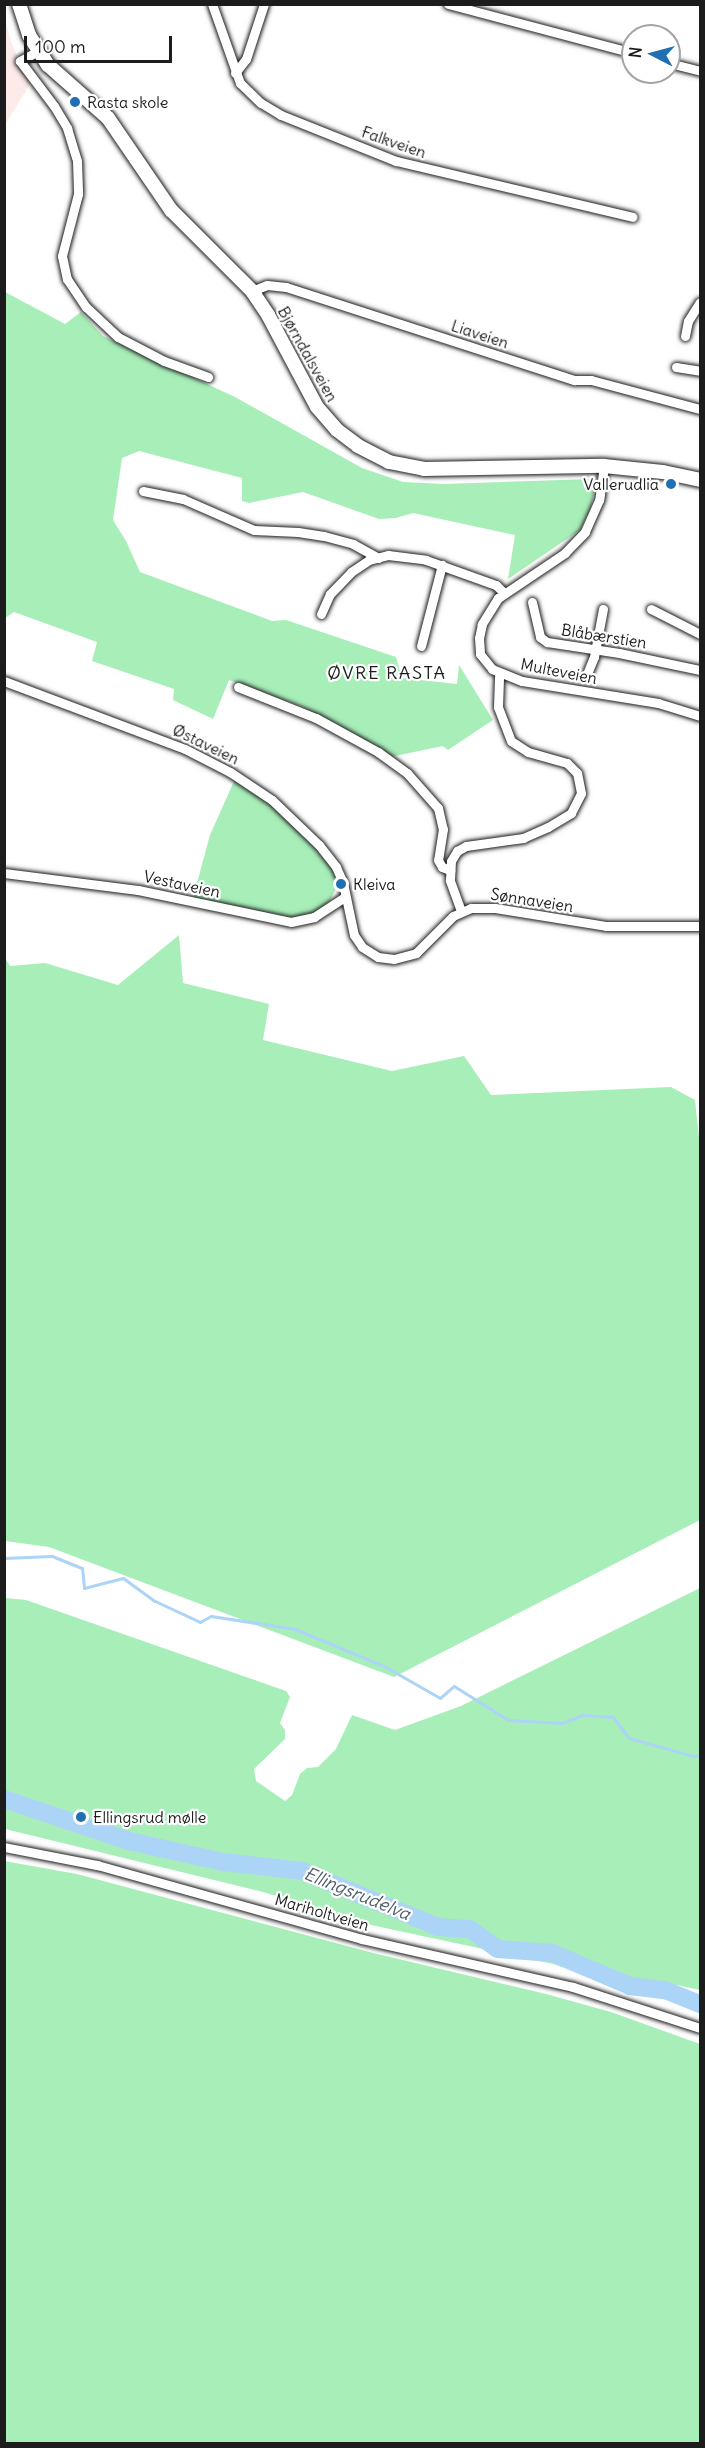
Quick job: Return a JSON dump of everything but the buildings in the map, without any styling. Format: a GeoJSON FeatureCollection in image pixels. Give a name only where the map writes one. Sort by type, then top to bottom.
{"type":"FeatureCollection","features":[{"type":"Feature","properties":{"kind":"street","name":"Bjørndalsveien"},"geometry":{"type":"LineString","coordinates":[[19,4],[29,35],[38,51],[62,79],[108,118],[171,210],[252,291],[268,315],[317,407],[337,430],[369,453],[389,462],[424,469],[604,466],[647,469],[700,480]]}},
{"type":"Feature","properties":{"kind":"street","name":"Falkveien"},"geometry":{"type":"LineString","coordinates":[[212,4],[235,73],[247,91],[281,114],[396,161],[632,218]]}},
{"type":"Feature","properties":{"kind":"street"},"geometry":{"type":"LineString","coordinates":[[235,73],[246,59],[264,4]]}},
{"type":"Feature","properties":{"kind":"street"},"geometry":{"type":"LineString","coordinates":[[448,4],[621,50]]}},
{"type":"Feature","properties":{"kind":"street"},"geometry":{"type":"LineString","coordinates":[[38,51],[20,61],[54,106],[67,128],[77,161],[78,194],[62,256],[67,279],[86,307],[118,337],[164,361],[208,377]]}},
{"type":"Feature","properties":{"kind":"street"},"geometry":{"type":"LineString","coordinates":[[681,66],[700,71]]}},
{"type":"Feature","properties":{"kind":"street","name":"Liaveien"},"geometry":{"type":"LineString","coordinates":[[252,291],[267,285],[286,287],[574,380],[591,380],[700,409]]}},
{"type":"Feature","properties":{"kind":"street"},"geometry":{"type":"LineString","coordinates":[[685,336],[688,321],[700,302]]}},
{"type":"Feature","properties":{"kind":"street"},"geometry":{"type":"LineString","coordinates":[[676,367],[700,371]]}},
{"type":"Feature","properties":{"kind":"street","name":"Multeveien"},"geometry":{"type":"LineString","coordinates":[[604,466],[596,512],[580,539],[559,558],[504,593],[486,615],[479,638],[482,658],[499,673],[536,684],[658,703],[700,716]]}},
{"type":"Feature","properties":{"kind":"street"},"geometry":{"type":"LineString","coordinates":[[143,491],[183,499],[254,530],[289,531],[324,536],[353,544],[378,558]]}},
{"type":"Feature","properties":{"kind":"street"},"geometry":{"type":"LineString","coordinates":[[321,614],[330,594],[357,567],[378,558],[399,555],[442,565],[496,585],[504,593]]}},
{"type":"Feature","properties":{"kind":"street"},"geometry":{"type":"LineString","coordinates":[[421,646],[442,565]]}},
{"type":"Feature","properties":{"kind":"street","name":"Blåbærstien"},"geometry":{"type":"LineString","coordinates":[[532,602],[542,639],[700,669]]}},
{"type":"Feature","properties":{"kind":"street"},"geometry":{"type":"LineString","coordinates":[[587,674],[596,651],[603,609]]}},
{"type":"Feature","properties":{"kind":"street"},"geometry":{"type":"LineString","coordinates":[[651,609],[700,634]]}},
{"type":"Feature","properties":{"kind":"street"},"geometry":{"type":"LineString","coordinates":[[345,897],[349,922],[358,941],[373,954],[389,959],[400,959],[416,953],[461,911],[451,887],[450,870],[453,857],[463,847],[523,838],[561,821],[575,809],[581,793],[577,773],[567,763],[528,752],[511,741],[498,706],[499,673]]}},
{"type":"Feature","properties":{"kind":"street","name":"Østaveien"},"geometry":{"type":"LineString","coordinates":[[4,681],[170,742],[244,780],[272,800],[319,845],[339,872],[345,897]]}},
{"type":"Feature","properties":{"kind":"street"},"geometry":{"type":"LineString","coordinates":[[238,687],[316,718],[378,752],[407,773],[438,807],[442,829],[438,860],[442,867],[450,870]]}},
{"type":"Feature","properties":{"kind":"street","name":"Vestaveien"},"geometry":{"type":"LineString","coordinates":[[4,873],[138,890],[291,922],[314,917],[345,897]]}},
{"type":"Feature","properties":{"kind":"street","name":"Sønnaveien"},"geometry":{"type":"LineString","coordinates":[[461,911],[471,908],[495,908],[606,926],[700,926]]}},
{"type":"Feature","properties":{"kind":"street","name":"Mariholtveien"},"geometry":{"type":"LineString","coordinates":[[4,1847],[97,1865],[362,1939],[573,1986],[700,2028]]}},
{"type":"Feature","properties":{"kind":"shaded area"},"geometry":{"type":"Polygon","coordinates":[[[4,16],[11,42],[30,84],[5,125],[4,16]]]}},
{"type":"Feature","properties":{"kind":"green space"},"geometry":{"type":"Polygon","coordinates":[[[5,292],[65,324],[81,312],[103,336],[235,397],[362,468],[403,482],[444,484],[593,479],[595,488],[590,510],[580,530],[508,579],[515,535],[413,513],[396,518],[379,519],[303,492],[249,503],[242,501],[242,478],[139,451],[122,458],[113,520],[126,541],[140,572],[272,621],[286,620],[396,657],[402,678],[457,684],[459,665],[493,720],[448,750],[443,746],[390,757],[303,707],[229,680],[213,719],[173,700],[174,689],[92,661],[97,642],[14,612],[5,618],[5,292]]]}},
{"type":"Feature","properties":{"kind":"green space"},"geometry":{"type":"Polygon","coordinates":[[[235,779],[283,813],[334,870],[339,883],[329,902],[320,910],[299,918],[286,918],[193,898],[210,835],[235,779]]]}},
{"type":"Feature","properties":{"kind":"green space"},"geometry":{"type":"Polygon","coordinates":[[[179,935],[183,983],[269,1004],[263,1040],[392,1071],[464,1056],[491,1095],[671,1087],[695,1100],[700,1147],[700,1520],[394,1677],[49,1547],[5,1541],[5,958],[10,966],[45,963],[118,985],[179,935]]]}},
{"type":"Feature","properties":{"kind":"green space"},"geometry":{"type":"Polygon","coordinates":[[[700,1588],[700,1990],[667,1983],[609,1981],[553,1964],[371,1925],[263,1892],[5,1829],[5,1598],[26,1600],[286,1691],[290,1697],[280,1723],[285,1730],[285,1739],[254,1769],[256,1781],[285,1801],[292,1795],[300,1774],[307,1768],[318,1767],[336,1749],[352,1715],[395,1730],[461,1706],[700,1588]]]}},
{"type":"Feature","properties":{"kind":"green space"},"geometry":{"type":"Polygon","coordinates":[[[4,1861],[77,1874],[373,1953],[546,1994],[611,2012],[700,2044],[700,2443],[5,2443],[4,1861]]]}},
{"type":"Feature","properties":{"kind":"waterway"},"geometry":{"type":"LineString","coordinates":[[4,1558],[52,1556],[82,1568],[84,1588],[123,1578],[155,1601],[200,1622],[211,1616],[295,1629],[384,1666],[440,1698],[454,1686],[508,1720],[562,1723],[583,1715],[613,1717],[629,1738],[693,1756],[700,1755]]}},
{"type":"Feature","properties":{"kind":"waterway","name":"Ellingsrudelva"},"geometry":{"type":"LineString","coordinates":[[4,1799],[129,1841],[223,1862],[302,1871],[438,1927],[470,1929],[498,1949],[552,1953],[630,1986],[665,1990],[700,2004]]}},
{"type":"Feature","properties":{"kind":"place","name":"Rasta skole"},"geometry":{"type":"Point","coordinates":[75,102]}},
{"type":"Feature","properties":{"kind":"place","name":"Vallerudlia"},"geometry":{"type":"Point","coordinates":[671,484]}},
{"type":"Feature","properties":{"kind":"place","name":"Kleiva"},"geometry":{"type":"Point","coordinates":[341,884]}},
{"type":"Feature","properties":{"kind":"place","name":"Ellingsrud mølle"},"geometry":{"type":"Point","coordinates":[81,1817]}},
{"type":"Feature","properties":{"kind":"district","name":"ØVRE RASTA"},"geometry":{"type":"Point","coordinates":[387,673]}}]}
